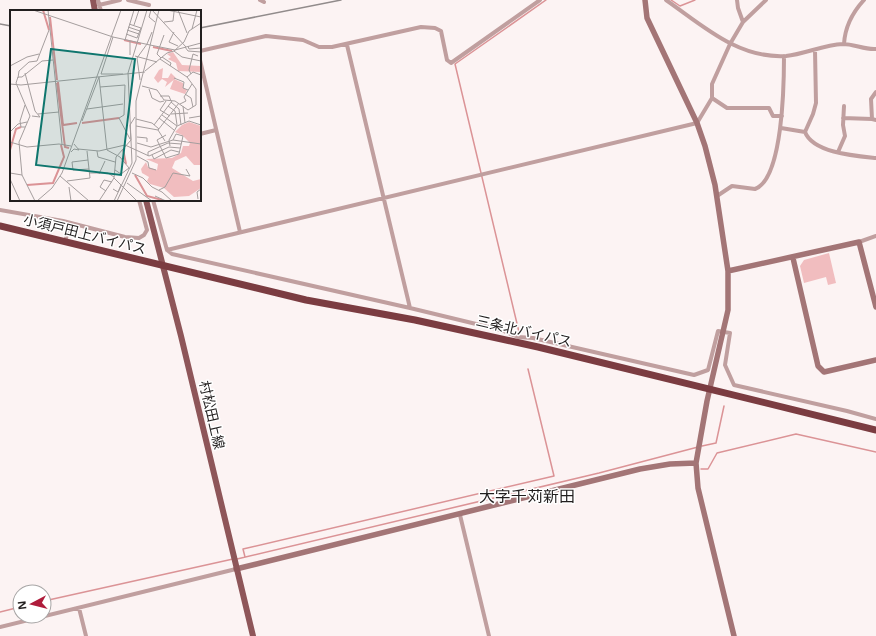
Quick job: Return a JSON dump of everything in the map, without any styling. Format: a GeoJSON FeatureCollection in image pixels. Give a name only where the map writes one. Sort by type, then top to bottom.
{"type":"FeatureCollection","features":[{"type":"Feature","properties":{"kind":"highway","name":"小須戸田上バイパス"},"geometry":{"type":"LineString","coordinates":[[0,226],[164,267]]}},
{"type":"Feature","properties":{"kind":"highway","name":"三条北バイパス"},"geometry":{"type":"LineString","coordinates":[[164,267],[306,300],[415,320],[538,347],[710,391],[876,430]]}},
{"type":"Feature","properties":{"kind":"main road"},"geometry":{"type":"LineString","coordinates":[[93,0],[97,6]]}},
{"type":"Feature","properties":{"kind":"main road","name":"村松田上線"},"geometry":{"type":"LineString","coordinates":[[146,201],[164,267],[253,636]]}},
{"type":"Feature","properties":{"kind":"street"},"geometry":{"type":"LineString","coordinates":[[97,6],[120,0]]}},
{"type":"Feature","properties":{"kind":"street"},"geometry":{"type":"LineString","coordinates":[[128,0],[150,5]]}},
{"type":"Feature","properties":{"kind":"street"},"geometry":{"type":"LineString","coordinates":[[260,0],[264,2]]}},
{"type":"Feature","properties":{"kind":"street"},"geometry":{"type":"LineString","coordinates":[[201,51],[266,36],[303,40],[319,47],[347,45],[421,27],[435,28],[441,31],[447,60],[451,63],[540,0]]}},
{"type":"Feature","properties":{"kind":"street"},"geometry":{"type":"LineString","coordinates":[[644,0],[647,18],[697,123],[717,196],[728,271],[728,310],[696,463],[698,488],[734,636]]}},
{"type":"Feature","properties":{"kind":"street"},"geometry":{"type":"LineString","coordinates":[[666,0],[730,44],[757,54],[784,56],[804,54],[815,50],[844,44],[876,49]]}},
{"type":"Feature","properties":{"kind":"street"},"geometry":{"type":"LineString","coordinates":[[737,0],[743,22]]}},
{"type":"Feature","properties":{"kind":"street"},"geometry":{"type":"LineString","coordinates":[[167,250],[697,123],[712,98],[712,84],[730,44],[743,22],[766,0]]}},
{"type":"Feature","properties":{"kind":"street"},"geometry":{"type":"LineString","coordinates":[[844,44],[845,34],[849,22],[854,11],[864,0]]}},
{"type":"Feature","properties":{"kind":"street"},"geometry":{"type":"LineString","coordinates":[[347,45],[385,197],[410,308]]}},
{"type":"Feature","properties":{"kind":"street"},"geometry":{"type":"LineString","coordinates":[[815,50],[816,103],[805,132],[808,139],[813,144],[838,152],[876,158]]}},
{"type":"Feature","properties":{"kind":"street"},"geometry":{"type":"LineString","coordinates":[[717,196],[732,186],[755,189],[764,183],[779,141],[782,116],[784,56]]}},
{"type":"Feature","properties":{"kind":"street"},"geometry":{"type":"LineString","coordinates":[[201,64],[240,232]]}},
{"type":"Feature","properties":{"kind":"street"},"geometry":{"type":"LineString","coordinates":[[843,118],[874,120],[871,99],[876,92]]}},
{"type":"Feature","properties":{"kind":"street"},"geometry":{"type":"LineString","coordinates":[[712,98],[728,108],[769,108],[773,116],[782,116]]}},
{"type":"Feature","properties":{"kind":"street"},"geometry":{"type":"LineString","coordinates":[[838,152],[845,136],[843,118],[844,106]]}},
{"type":"Feature","properties":{"kind":"street"},"geometry":{"type":"LineString","coordinates":[[781,128],[805,132]]}},
{"type":"Feature","properties":{"kind":"street"},"geometry":{"type":"LineString","coordinates":[[201,134],[216,130]]}},
{"type":"Feature","properties":{"kind":"street"},"geometry":{"type":"LineString","coordinates":[[0,210],[70,223],[126,237],[139,238],[144,235],[147,230],[139,201]]}},
{"type":"Feature","properties":{"kind":"street"},"geometry":{"type":"LineString","coordinates":[[153,201],[167,250],[172,254],[410,308],[501,330],[518,337],[533,338],[694,375],[708,370],[718,331],[723,331],[730,333],[725,365],[734,386],[847,411],[876,419]]}},
{"type":"Feature","properties":{"kind":"street"},"geometry":{"type":"LineString","coordinates":[[65,242],[70,223]]}},
{"type":"Feature","properties":{"kind":"street"},"geometry":{"type":"LineString","coordinates":[[728,271],[793,258],[859,242],[876,236]]}},
{"type":"Feature","properties":{"kind":"street"},"geometry":{"type":"LineString","coordinates":[[859,242],[876,307]]}},
{"type":"Feature","properties":{"kind":"street"},"geometry":{"type":"LineString","coordinates":[[793,258],[818,366],[824,372],[876,360]]}},
{"type":"Feature","properties":{"kind":"street"},"geometry":{"type":"LineString","coordinates":[[0,627],[79,608],[236,566],[460,515],[640,469],[670,464],[696,463]]}},
{"type":"Feature","properties":{"kind":"street"},"geometry":{"type":"LineString","coordinates":[[460,515],[489,636]]}},
{"type":"Feature","properties":{"kind":"street"},"geometry":{"type":"LineString","coordinates":[[79,608],[86,636]]}},
{"type":"Feature","properties":{"kind":"shaded area"},"geometry":{"type":"Polygon","coordinates":[[[829,253],[836,283],[828,285],[826,277],[804,283],[800,266],[804,260],[829,253]]]}},
{"type":"Feature","properties":{"kind":"waterway"},"geometry":{"type":"LineString","coordinates":[[519,332],[455,64],[546,0]]}},
{"type":"Feature","properties":{"kind":"waterway"},"geometry":{"type":"LineString","coordinates":[[671,0],[680,6],[695,0]]}},
{"type":"Feature","properties":{"kind":"waterway"},"geometry":{"type":"LineString","coordinates":[[245,557],[243,549],[554,476],[528,369]]}},
{"type":"Feature","properties":{"kind":"waterway"},"geometry":{"type":"LineString","coordinates":[[702,446],[716,443],[724,406]]}},
{"type":"Feature","properties":{"kind":"waterway"},"geometry":{"type":"LineString","coordinates":[[701,469],[708,469],[717,453],[796,434],[876,452]]}},
{"type":"Feature","properties":{"kind":"waterway"},"geometry":{"type":"LineString","coordinates":[[237,559],[599,473],[698,447]]}},
{"type":"Feature","properties":{"kind":"waterway"},"geometry":{"type":"LineString","coordinates":[[52,599],[233,559]]}},
{"type":"Feature","properties":{"kind":"waterway"},"geometry":{"type":"LineString","coordinates":[[0,612],[12,609]]}},
{"type":"Feature","properties":{"kind":"railway"},"geometry":{"type":"LineString","coordinates":[[201,28],[341,0]]}},
{"type":"Feature","properties":{"kind":"railway"},"geometry":{"type":"LineString","coordinates":[[0,24],[10,26]]}},
{"type":"Feature","properties":{"kind":"district","name":"大字千苅新田"},"geometry":{"type":"Point","coordinates":[527,496]}}]}
